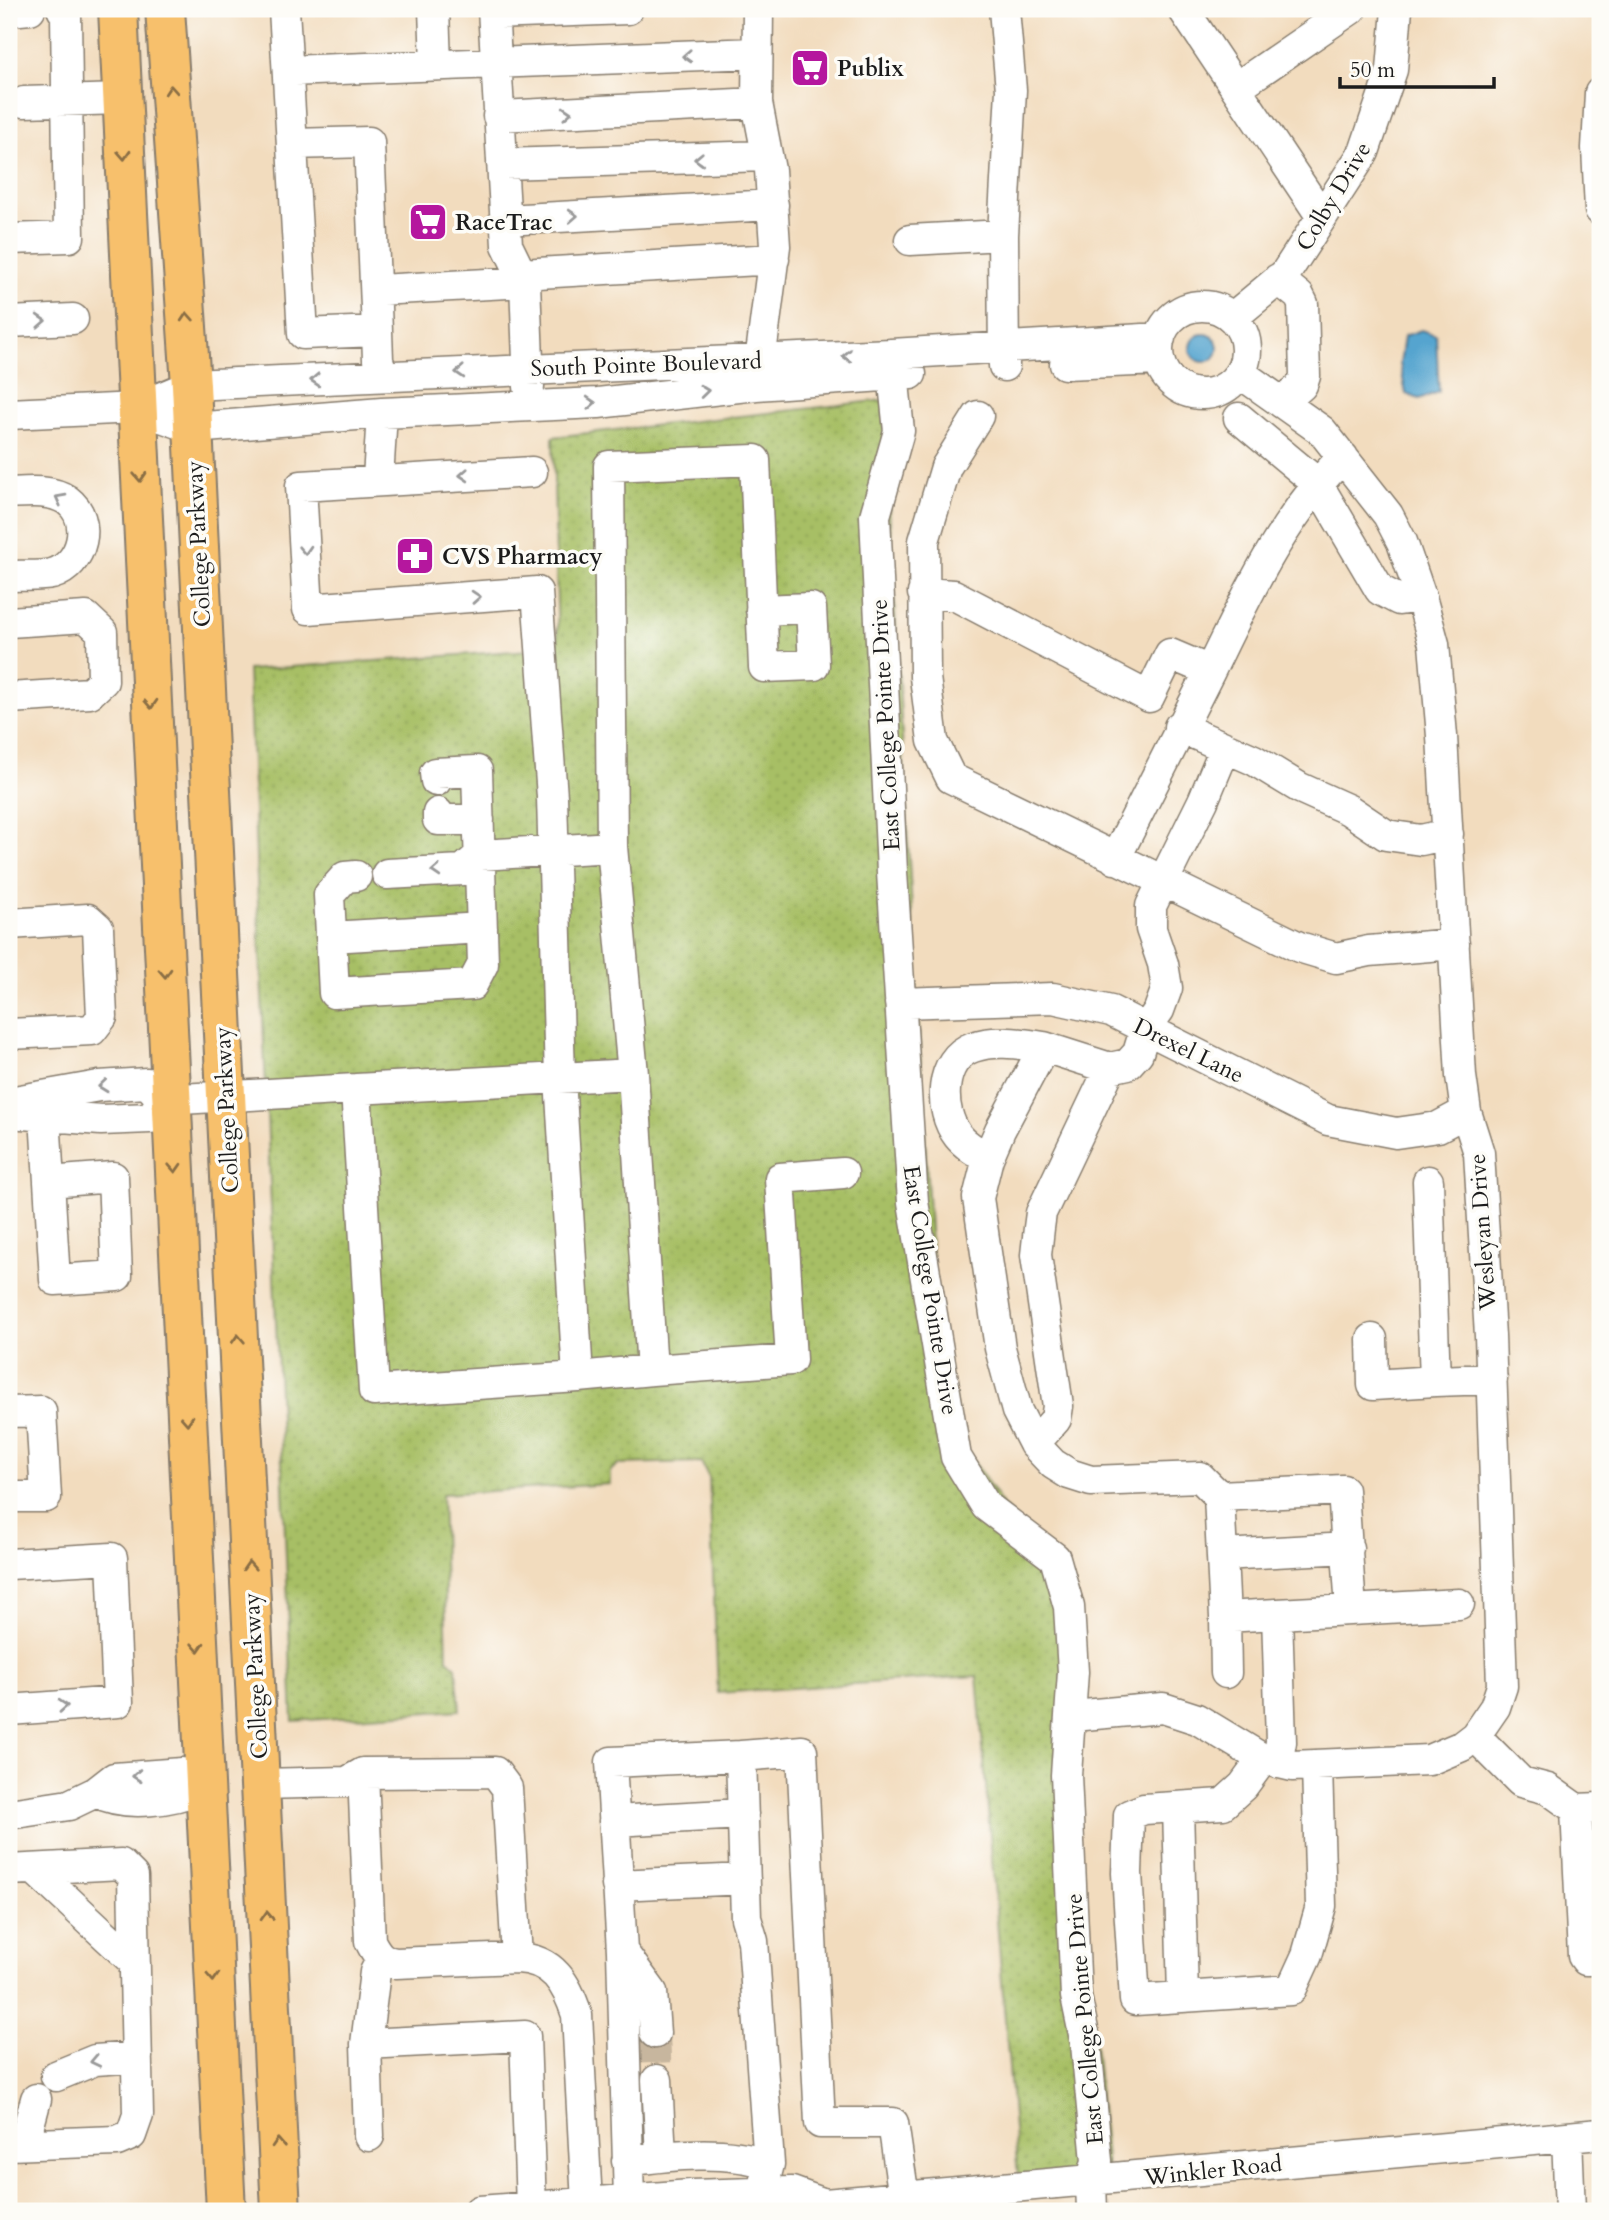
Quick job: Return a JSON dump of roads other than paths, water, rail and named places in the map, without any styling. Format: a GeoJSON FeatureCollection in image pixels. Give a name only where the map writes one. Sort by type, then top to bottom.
{"type":"FeatureCollection","features":[{"type":"Feature","properties":{"kind":"main road"},"geometry":{"type":"LineString","coordinates":[[118,9],[167,1100],[226,2211]]}},
{"type":"Feature","properties":{"kind":"main road","name":"College Parkway"},"geometry":{"type":"LineString","coordinates":[[166,9],[191,385],[281,2211]]}},
{"type":"Feature","properties":{"kind":"main road"},"geometry":{"type":"LineString","coordinates":[[205,1787],[260,1784]]}},
{"type":"Feature","properties":{"kind":"street"},"geometry":{"type":"LineString","coordinates":[[9,11],[30,9]]}},
{"type":"Feature","properties":{"kind":"street"},"geometry":{"type":"LineString","coordinates":[[9,239],[69,237],[66,15],[62,9]]}},
{"type":"Feature","properties":{"kind":"street"},"geometry":{"type":"LineString","coordinates":[[284,9],[303,334],[377,331]]}},
{"type":"Feature","properties":{"kind":"street"},"geometry":{"type":"LineString","coordinates":[[434,9],[436,64]]}},
{"type":"Feature","properties":{"kind":"street"},"geometry":{"type":"LineString","coordinates":[[530,404],[524,278],[507,245],[493,12],[628,9]]}},
{"type":"Feature","properties":{"kind":"street"},"geometry":{"type":"LineString","coordinates":[[758,9],[757,103],[773,205],[774,259],[758,372]]}},
{"type":"Feature","properties":{"kind":"street"},"geometry":{"type":"LineString","coordinates":[[1004,9],[1010,90],[1003,235],[1004,357]]}},
{"type":"Feature","properties":{"kind":"street"},"geometry":{"type":"LineString","coordinates":[[1184,9],[1322,217]]}},
{"type":"Feature","properties":{"kind":"street"},"geometry":{"type":"LineString","coordinates":[[1237,87],[1351,9]]}},
{"type":"Feature","properties":{"kind":"street","name":"Colby Drive"},"geometry":{"type":"LineString","coordinates":[[1232,318],[1278,279],[1364,152],[1392,70],[1397,9]]}},
{"type":"Feature","properties":{"kind":"street"},"geometry":{"type":"LineString","coordinates":[[288,71],[756,53]]}},
{"type":"Feature","properties":{"kind":"street"},"geometry":{"type":"LineString","coordinates":[[1600,93],[1597,148],[1600,210]]}},
{"type":"Feature","properties":{"kind":"street"},"geometry":{"type":"LineString","coordinates":[[24,102],[122,99]]}},
{"type":"Feature","properties":{"kind":"street"},"geometry":{"type":"LineString","coordinates":[[498,116],[757,103]]}},
{"type":"Feature","properties":{"kind":"street"},"geometry":{"type":"LineString","coordinates":[[292,144],[369,142],[378,290],[378,360],[383,376]]}},
{"type":"Feature","properties":{"kind":"street"},"geometry":{"type":"LineString","coordinates":[[502,164],[767,156]]}},
{"type":"Feature","properties":{"kind":"street"},"geometry":{"type":"LineString","coordinates":[[505,219],[773,205]]}},
{"type":"Feature","properties":{"kind":"street"},"geometry":{"type":"LineString","coordinates":[[910,240],[1003,235]]}},
{"type":"Feature","properties":{"kind":"street"},"geometry":{"type":"LineString","coordinates":[[378,290],[774,259]]}},
{"type":"Feature","properties":{"kind":"street"},"geometry":{"type":"LineString","coordinates":[[1278,279],[1299,296],[1303,304],[1305,376],[1302,385],[1282,402]]}},
{"type":"Feature","properties":{"kind":"street"},"geometry":{"type":"LineString","coordinates":[[1191,307],[1220,310],[1232,318],[1241,329],[1246,344],[1240,373],[1221,390],[1196,394],[1172,382],[1160,349],[1172,319],[1191,307]]}},
{"type":"Feature","properties":{"kind":"street"},"geometry":{"type":"LineString","coordinates":[[9,323],[73,319]]}},
{"type":"Feature","properties":{"kind":"street","name":"South Pointe Boulevard"},"geometry":{"type":"LineString","coordinates":[[9,414],[136,408],[191,385],[528,369],[758,372],[1160,349]]}},
{"type":"Feature","properties":{"kind":"street","name":"East College Pointe Drive"},"geometry":{"type":"LineString","coordinates":[[892,365],[899,431],[875,516],[913,1202],[957,1457],[986,1506],[1055,1558],[1069,1607],[1073,1672],[1066,1775],[1076,1996],[1086,2043],[1097,2161],[1092,2197]]}},
{"type":"Feature","properties":{"kind":"street","name":"South Pointe Boulevard"},"geometry":{"type":"LineString","coordinates":[[136,408],[193,428],[382,413],[530,404],[598,403],[758,372]]}},
{"type":"Feature","properties":{"kind":"street","name":"Wesleyan Drive"},"geometry":{"type":"LineString","coordinates":[[1072,1716],[1163,1708],[1197,1720],[1270,1761],[1317,1766],[1429,1760],[1454,1750],[1475,1736],[1495,1707],[1504,1669],[1479,1153],[1466,1112],[1461,1076],[1448,834],[1434,644],[1421,597],[1393,525],[1322,431],[1240,373]]}},
{"type":"Feature","properties":{"kind":"street"},"geometry":{"type":"LineString","coordinates":[[378,479],[382,413]]}},
{"type":"Feature","properties":{"kind":"street"},"geometry":{"type":"LineString","coordinates":[[978,416],[946,467],[924,541],[925,677],[933,741],[951,778],[1300,947],[1336,958],[1368,951],[1454,944]]}},
{"type":"Feature","properties":{"kind":"street"},"geometry":{"type":"LineString","coordinates":[[1238,418],[1317,483],[1380,590],[1399,600],[1421,597]]}},
{"type":"Feature","properties":{"kind":"street"},"geometry":{"type":"LineString","coordinates":[[1115,859],[1179,727],[1278,537],[1317,483],[1343,457]]}},
{"type":"Feature","properties":{"kind":"street"},"geometry":{"type":"LineString","coordinates":[[652,1370],[633,1074],[612,847],[609,466],[755,460],[761,610]]}},
{"type":"Feature","properties":{"kind":"street"},"geometry":{"type":"LineString","coordinates":[[533,472],[378,479],[301,486],[308,609],[537,593],[553,850],[560,1078],[579,1377]]}},
{"type":"Feature","properties":{"kind":"street"},"geometry":{"type":"LineString","coordinates":[[9,493],[44,492],[68,501],[82,523],[81,545],[71,563],[52,574],[9,576]]}},
{"type":"Feature","properties":{"kind":"street"},"geometry":{"type":"LineString","coordinates":[[9,561],[51,559],[71,563]]}},
{"type":"Feature","properties":{"kind":"street"},"geometry":{"type":"LineString","coordinates":[[923,593],[954,595],[1149,697],[1170,654],[1210,671]]}},
{"type":"Feature","properties":{"kind":"street"},"geometry":{"type":"LineString","coordinates":[[9,622],[86,617],[102,632],[103,681],[90,693],[9,698]]}},
{"type":"Feature","properties":{"kind":"street"},"geometry":{"type":"LineString","coordinates":[[1179,727],[1254,760],[1300,788],[1349,810],[1386,835],[1421,840],[1448,834]]}},
{"type":"Feature","properties":{"kind":"street"},"geometry":{"type":"LineString","coordinates":[[988,1158],[959,1138],[947,1116],[947,1078],[952,1062],[974,1046],[989,1043],[1044,1047],[1110,1068],[1128,1064],[1138,1053],[1145,1030],[1159,1010],[1167,988],[1163,964],[1151,929],[1151,906],[1225,748]]}},
{"type":"Feature","properties":{"kind":"street"},"geometry":{"type":"LineString","coordinates":[[356,876],[345,877],[329,895],[334,993],[472,985],[483,964],[477,771],[435,773],[436,781]]}},
{"type":"Feature","properties":{"kind":"street"},"geometry":{"type":"LineString","coordinates":[[438,813],[438,820],[479,820]]}},
{"type":"Feature","properties":{"kind":"street"},"geometry":{"type":"LineString","coordinates":[[387,874],[463,870],[480,855],[612,847]]}},
{"type":"Feature","properties":{"kind":"street"},"geometry":{"type":"LineString","coordinates":[[9,925],[88,919],[98,928],[102,1017],[92,1030],[9,1034]]}},
{"type":"Feature","properties":{"kind":"street"},"geometry":{"type":"LineString","coordinates":[[331,936],[482,928]]}},
{"type":"Feature","properties":{"kind":"street","name":"Drexel Lane"},"geometry":{"type":"LineString","coordinates":[[900,1003],[1053,998],[1111,1011],[1328,1121],[1396,1133],[1438,1126],[1466,1112]]}},
{"type":"Feature","properties":{"kind":"street"},"geometry":{"type":"LineString","coordinates":[[1044,1047],[988,1158],[978,1198],[1000,1348],[1017,1411],[1034,1444],[1053,1464],[1091,1481],[1200,1478],[1219,1496],[1226,1672]]}},
{"type":"Feature","properties":{"kind":"street"},"geometry":{"type":"LineString","coordinates":[[1034,1444],[1056,1419],[1058,1406],[1037,1255],[1041,1213],[1110,1068]]}},
{"type":"Feature","properties":{"kind":"street"},"geometry":{"type":"LineString","coordinates":[[9,1114],[101,1120],[150,1118],[167,1100],[633,1074]]}},
{"type":"Feature","properties":{"kind":"street"},"geometry":{"type":"LineString","coordinates":[[9,1102],[99,1086],[147,1083],[167,1100]]}},
{"type":"Feature","properties":{"kind":"street"},"geometry":{"type":"LineString","coordinates":[[356,1089],[374,1391],[791,1360],[780,1178],[844,1173]]}},
{"type":"Feature","properties":{"kind":"street"},"geometry":{"type":"LineString","coordinates":[[46,1116],[50,1182]]}},
{"type":"Feature","properties":{"kind":"street"},"geometry":{"type":"LineString","coordinates":[[1428,1181],[1435,1381]]}},
{"type":"Feature","properties":{"kind":"street"},"geometry":{"type":"LineString","coordinates":[[1373,1339],[1373,1385],[1492,1379]]}},
{"type":"Feature","properties":{"kind":"street"},"geometry":{"type":"LineString","coordinates":[[9,1412],[41,1411],[46,1497],[9,1497]]}},
{"type":"Feature","properties":{"kind":"street"},"geometry":{"type":"LineString","coordinates":[[1219,1496],[1343,1490],[1351,1610]]}},
{"type":"Feature","properties":{"kind":"street"},"geometry":{"type":"LineString","coordinates":[[1223,1555],[1348,1548]]}},
{"type":"Feature","properties":{"kind":"street"},"geometry":{"type":"LineString","coordinates":[[9,1564],[112,1558],[118,1702],[9,1710]]}},
{"type":"Feature","properties":{"kind":"street"},"geometry":{"type":"LineString","coordinates":[[1225,1616],[1460,1604]]}},
{"type":"Feature","properties":{"kind":"street"},"geometry":{"type":"LineString","coordinates":[[1277,1614],[1281,1742],[1270,1761],[1223,1804],[1144,1810],[1129,1815],[1127,1873],[1135,2000],[1291,1990],[1307,1955],[1321,1906],[1317,1766]]}},
{"type":"Feature","properties":{"kind":"street"},"geometry":{"type":"LineString","coordinates":[[1475,1736],[1521,1782],[1548,1789],[1588,1808],[1584,1956],[1586,1960],[1600,1960]]}},
{"type":"Feature","properties":{"kind":"street"},"geometry":{"type":"LineString","coordinates":[[629,2200],[622,1951],[611,1762],[802,1751],[820,2123],[893,2123],[904,2198]]}},
{"type":"Feature","properties":{"kind":"street"},"geometry":{"type":"LineString","coordinates":[[741,1756],[746,1918],[753,1941],[763,2189]]}},
{"type":"Feature","properties":{"kind":"street"},"geometry":{"type":"LineString","coordinates":[[260,1784],[347,1782],[363,1773],[484,1770],[501,1777],[507,1788],[517,1958]]}},
{"type":"Feature","properties":{"kind":"street"},"geometry":{"type":"LineString","coordinates":[[363,1773],[370,1941],[382,1959],[396,1964],[531,1958],[552,1969],[570,1993],[577,2015],[587,2203]]}},
{"type":"Feature","properties":{"kind":"street"},"geometry":{"type":"LineString","coordinates":[[9,1814],[69,1805],[96,1792],[114,1801],[183,1796],[205,1787]]}},
{"type":"Feature","properties":{"kind":"street"},"geometry":{"type":"LineString","coordinates":[[1178,1807],[1183,1997]]}},
{"type":"Feature","properties":{"kind":"street"},"geometry":{"type":"LineString","coordinates":[[614,1821],[743,1814]]}},
{"type":"Feature","properties":{"kind":"street"},"geometry":{"type":"LineString","coordinates":[[21,1870],[121,1864],[133,1876],[138,2115],[131,2135],[117,2141],[16,2145],[36,2099]]}},
{"type":"Feature","properties":{"kind":"street"},"geometry":{"type":"LineString","coordinates":[[21,1870],[135,1963]]}},
{"type":"Feature","properties":{"kind":"street"},"geometry":{"type":"LineString","coordinates":[[617,1885],[745,1879]]}},
{"type":"Feature","properties":{"kind":"street"},"geometry":{"type":"LineString","coordinates":[[622,1951],[652,1992],[654,2033]]}},
{"type":"Feature","properties":{"kind":"street"},"geometry":{"type":"LineString","coordinates":[[369,2136],[366,2044],[375,1972],[382,1959]]}},
{"type":"Feature","properties":{"kind":"street"},"geometry":{"type":"LineString","coordinates":[[366,2044],[525,2036],[531,2207]]}},
{"type":"Feature","properties":{"kind":"street"},"geometry":{"type":"LineString","coordinates":[[56,2076],[95,2060],[137,2057]]}},
{"type":"Feature","properties":{"kind":"street"},"geometry":{"type":"LineString","coordinates":[[657,2080],[661,2156]]}},
{"type":"Feature","properties":{"kind":"street","name":"Winkler Road"},"geometry":{"type":"LineString","coordinates":[[479,2211],[763,2189],[792,2192],[814,2208],[904,2198],[1092,2197],[1600,2134]]}},
{"type":"Feature","properties":{"kind":"street"},"geometry":{"type":"LineString","coordinates":[[1567,2137],[1570,2211]]}},
{"type":"Feature","properties":{"kind":"street"},"geometry":{"type":"LineString","coordinates":[[627,2161],[661,2156],[749,2157],[763,2189]]}},
{"type":"Feature","properties":{"kind":"water"},"geometry":{"type":"Polygon","coordinates":[[[1421,330],[1436,335],[1439,392],[1419,399],[1406,394],[1400,364],[1404,336],[1421,330]]]}},
{"type":"Feature","properties":{"kind":"water"},"geometry":{"type":"Polygon","coordinates":[[[1204,334],[1214,338],[1218,348],[1214,358],[1204,362],[1194,358],[1190,348],[1194,338],[1204,334]]]}},
{"type":"Feature","properties":{"kind":"tunnel"},"geometry":{"type":"LineString","coordinates":[[655,2033],[657,2080]]}},
{"type":"Feature","properties":{"kind":"place","name":"Publix"},"geometry":{"type":"Point","coordinates":[810,68]}},
{"type":"Feature","properties":{"kind":"place","name":"RaceTrac"},"geometry":{"type":"Point","coordinates":[428,222]}},
{"type":"Feature","properties":{"kind":"place","name":"CVS Pharmacy"},"geometry":{"type":"Point","coordinates":[415,556]}}]}
